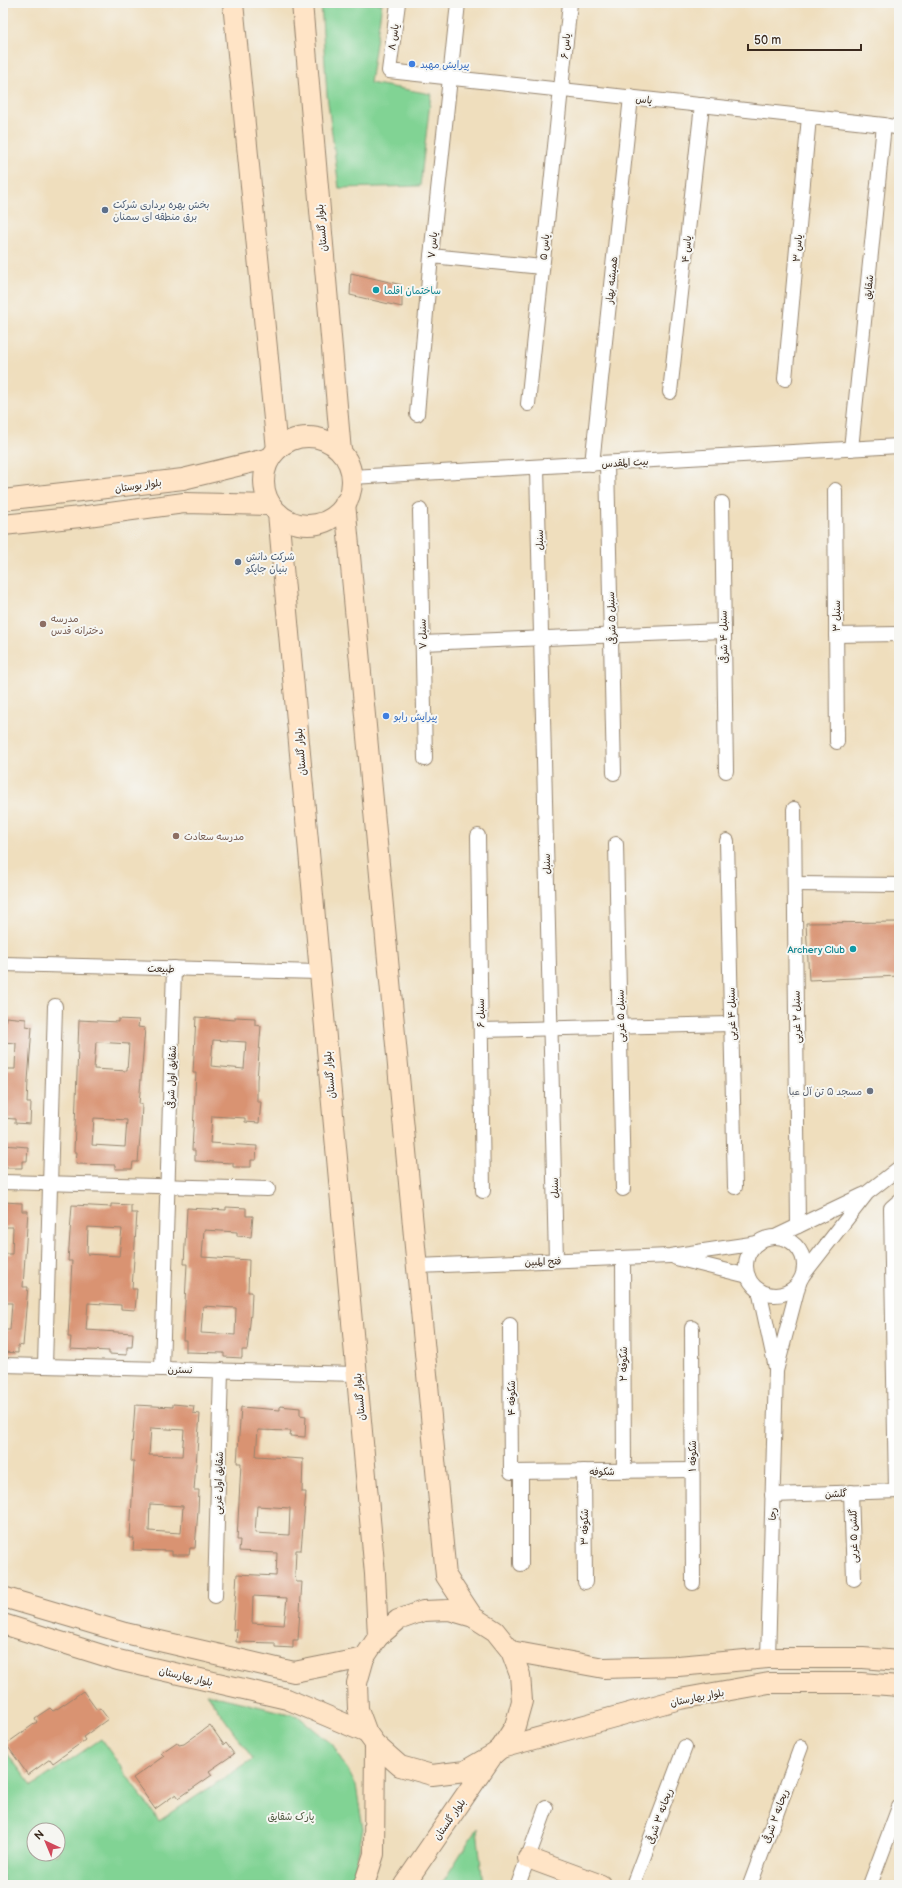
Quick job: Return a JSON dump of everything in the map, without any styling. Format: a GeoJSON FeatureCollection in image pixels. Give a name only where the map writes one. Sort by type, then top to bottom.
{"type":"FeatureCollection","features":[{"type":"Feature","properties":{"kind":"main road"},"geometry":{"type":"LineString","coordinates":[[233,3],[274,454]]}},
{"type":"Feature","properties":{"kind":"main road","name":"بلوار گلستان"},"geometry":{"type":"LineString","coordinates":[[302,3],[341,452]]}},
{"type":"Feature","properties":{"kind":"main road"},"geometry":{"type":"LineString","coordinates":[[302,437],[317,438],[330,443],[341,452],[348,464],[352,477],[350,491],[345,504],[335,515],[321,522],[306,524],[291,521],[275,509],[266,494],[264,482],[265,469],[274,454],[288,442],[302,437]]}},
{"type":"Feature","properties":{"kind":"main road","name":"بلوار بوستان"},"geometry":{"type":"LineString","coordinates":[[3,500],[183,478],[274,454]]}},
{"type":"Feature","properties":{"kind":"main road"},"geometry":{"type":"LineString","coordinates":[[3,525],[80,517],[184,503],[275,509]]}},
{"type":"Feature","properties":{"kind":"main road"},"geometry":{"type":"LineString","coordinates":[[345,504],[446,1576],[473,1617]]}},
{"type":"Feature","properties":{"kind":"main road","name":"بلوار گلستان"},"geometry":{"type":"LineString","coordinates":[[275,509],[375,1574],[378,1636]]}},
{"type":"Feature","properties":{"kind":"main road"},"geometry":{"type":"LineString","coordinates":[[3,1597],[125,1632],[294,1672],[364,1658]]}},
{"type":"Feature","properties":{"kind":"main road"},"geometry":{"type":"LineString","coordinates":[[364,1885],[374,1854],[371,1739],[358,1709],[357,1683],[364,1658],[378,1636],[398,1620],[423,1611],[448,1610],[473,1617]]}},
{"type":"Feature","properties":{"kind":"main road","name":"بلوار گلستان"},"geometry":{"type":"LineString","coordinates":[[404,1885],[515,1726],[522,1701],[520,1675],[511,1651],[495,1631],[473,1617]]}},
{"type":"Feature","properties":{"kind":"main road","name":"بلوار بهارستان"},"geometry":{"type":"LineString","coordinates":[[3,1624],[118,1660],[287,1699],[371,1739]]}},
{"type":"Feature","properties":{"kind":"main road"},"geometry":{"type":"LineString","coordinates":[[511,1651],[604,1668],[678,1666],[768,1658],[863,1658],[899,1661]]}},
{"type":"Feature","properties":{"kind":"main road","name":"بلوار بهارستان"},"geometry":{"type":"LineString","coordinates":[[497,1751],[680,1699],[769,1683],[861,1683],[899,1686]]}},
{"type":"Feature","properties":{"kind":"main road"},"geometry":{"type":"LineString","coordinates":[[371,1739],[400,1766],[432,1775],[465,1771],[497,1751]]}},
{"type":"Feature","properties":{"kind":"main road"},"geometry":{"type":"LineString","coordinates":[[528,1858],[601,1885]]}},
{"type":"Feature","properties":{"kind":"street","name":"یاس ۸"},"geometry":{"type":"LineString","coordinates":[[389,71],[398,3]]}},
{"type":"Feature","properties":{"kind":"street","name":"یاس ۷"},"geometry":{"type":"LineString","coordinates":[[417,414],[431,256],[458,3]]}},
{"type":"Feature","properties":{"kind":"street","name":"یاس ۶"},"geometry":{"type":"LineString","coordinates":[[561,90],[570,3]]}},
{"type":"Feature","properties":{"kind":"street","name":"یاس"},"geometry":{"type":"LineString","coordinates":[[389,71],[884,125],[899,128]]}},
{"type":"Feature","properties":{"kind":"street","name":"یاس ۵"},"geometry":{"type":"LineString","coordinates":[[528,404],[561,90]]}},
{"type":"Feature","properties":{"kind":"street","name":"همیشه بهار"},"geometry":{"type":"LineString","coordinates":[[592,464],[631,97]]}},
{"type":"Feature","properties":{"kind":"street","name":"یاس ۴"},"geometry":{"type":"LineString","coordinates":[[670,392],[702,105]]}},
{"type":"Feature","properties":{"kind":"street","name":"یاس ۳"},"geometry":{"type":"LineString","coordinates":[[785,379],[809,117]]}},
{"type":"Feature","properties":{"kind":"street","name":"شقایق"},"geometry":{"type":"LineString","coordinates":[[851,449],[884,125]]}},
{"type":"Feature","properties":{"kind":"street"},"geometry":{"type":"LineString","coordinates":[[431,256],[542,267]]}},
{"type":"Feature","properties":{"kind":"street","name":"بیت المقدس"},"geometry":{"type":"LineString","coordinates":[[352,477],[899,446]]}},
{"type":"Feature","properties":{"kind":"street","name":"سنبل ۵ شرقی"},"geometry":{"type":"LineString","coordinates":[[607,463],[614,774]]}},
{"type":"Feature","properties":{"kind":"street","name":"سنبل"},"geometry":{"type":"LineString","coordinates":[[537,467],[556,1260]]}},
{"type":"Feature","properties":{"kind":"street","name":"سنبل ۳"},"geometry":{"type":"LineString","coordinates":[[835,490],[837,742]]}},
{"type":"Feature","properties":{"kind":"street","name":"سنبل ۴ شرقی"},"geometry":{"type":"LineString","coordinates":[[722,503],[726,771]]}},
{"type":"Feature","properties":{"kind":"street","name":"سنبل ۷"},"geometry":{"type":"LineString","coordinates":[[420,510],[425,759]]}},
{"type":"Feature","properties":{"kind":"street"},"geometry":{"type":"LineString","coordinates":[[422,643],[723,631]]}},
{"type":"Feature","properties":{"kind":"street"},"geometry":{"type":"LineString","coordinates":[[836,635],[899,634]]}},
{"type":"Feature","properties":{"kind":"street","name":"سنبل ۲ غربی"},"geometry":{"type":"LineString","coordinates":[[794,809],[798,1226]]}},
{"type":"Feature","properties":{"kind":"street","name":"سنبل ۶"},"geometry":{"type":"LineString","coordinates":[[478,836],[483,1191]]}},
{"type":"Feature","properties":{"kind":"street","name":"سنبل ۴ غربی"},"geometry":{"type":"LineString","coordinates":[[727,841],[735,1186]]}},
{"type":"Feature","properties":{"kind":"street","name":"سنبل ۵ غربی"},"geometry":{"type":"LineString","coordinates":[[616,844],[623,1189]]}},
{"type":"Feature","properties":{"kind":"street"},"geometry":{"type":"LineString","coordinates":[[795,884],[899,885]]}},
{"type":"Feature","properties":{"kind":"street","name":"طبیعت"},"geometry":{"type":"LineString","coordinates":[[3,964],[319,972]]}},
{"type":"Feature","properties":{"kind":"street","name":"شقایق اول شرقی"},"geometry":{"type":"LineString","coordinates":[[167,1186],[174,968]]}},
{"type":"Feature","properties":{"kind":"street"},"geometry":{"type":"LineString","coordinates":[[45,1366],[55,1006]]}},
{"type":"Feature","properties":{"kind":"street"},"geometry":{"type":"LineString","coordinates":[[481,1030],[731,1024]]}},
{"type":"Feature","properties":{"kind":"street"},"geometry":{"type":"LineString","coordinates":[[670,1256],[758,1243],[775,1237],[867,1193],[899,1168]]}},
{"type":"Feature","properties":{"kind":"street"},"geometry":{"type":"LineString","coordinates":[[3,1182],[268,1189]]}},
{"type":"Feature","properties":{"kind":"street"},"geometry":{"type":"LineString","coordinates":[[162,1369],[167,1186]]}},
{"type":"Feature","properties":{"kind":"street"},"geometry":{"type":"LineString","coordinates":[[758,1243],[751,1250],[746,1267],[752,1284],[767,1294],[785,1294],[801,1279],[867,1193]]}},
{"type":"Feature","properties":{"kind":"street"},"geometry":{"type":"LineString","coordinates":[[895,1204],[897,1491]]}},
{"type":"Feature","properties":{"kind":"street"},"geometry":{"type":"LineString","coordinates":[[775,1237],[784,1238],[792,1242],[798,1249],[804,1266],[776,1371]]}},
{"type":"Feature","properties":{"kind":"street"},"geometry":{"type":"LineString","coordinates":[[670,1256],[748,1276]]}},
{"type":"Feature","properties":{"kind":"street","name":"فتح المبین"},"geometry":{"type":"LineString","coordinates":[[417,1266],[670,1256]]}},
{"type":"Feature","properties":{"kind":"street","name":"شکوفه ۲"},"geometry":{"type":"LineString","coordinates":[[623,1258],[624,1471]]}},
{"type":"Feature","properties":{"kind":"street"},"geometry":{"type":"LineString","coordinates":[[759,1290],[776,1371]]}},
{"type":"Feature","properties":{"kind":"street","name":"شکوفه ۴"},"geometry":{"type":"LineString","coordinates":[[510,1325],[521,1564]]}},
{"type":"Feature","properties":{"kind":"street","name":"شکوفه ۱"},"geometry":{"type":"LineString","coordinates":[[692,1328],[693,1584]]}},
{"type":"Feature","properties":{"kind":"street","name":"نسترن"},"geometry":{"type":"LineString","coordinates":[[3,1365],[356,1374]]}},
{"type":"Feature","properties":{"kind":"street","name":"شقایق اول غربی"},"geometry":{"type":"LineString","coordinates":[[215,1596],[221,1370]]}},
{"type":"Feature","properties":{"kind":"street","name":"رجا"},"geometry":{"type":"LineString","coordinates":[[768,1658],[776,1371]]}},
{"type":"Feature","properties":{"kind":"street","name":"شکوفه"},"geometry":{"type":"LineString","coordinates":[[516,1472],[692,1470]]}},
{"type":"Feature","properties":{"kind":"street","name":"شکوفه ۳"},"geometry":{"type":"LineString","coordinates":[[584,1471],[585,1582]]}},
{"type":"Feature","properties":{"kind":"street","name":"گلشن"},"geometry":{"type":"LineString","coordinates":[[772,1495],[897,1491]]}},
{"type":"Feature","properties":{"kind":"street","name":"گلشن ۵ غربی"},"geometry":{"type":"LineString","coordinates":[[852,1492],[854,1579]]}},
{"type":"Feature","properties":{"kind":"street","name":"ریحانه ۳ شرقی"},"geometry":{"type":"LineString","coordinates":[[633,1885],[685,1747]]}},
{"type":"Feature","properties":{"kind":"street","name":"ریحانه ۲ شرقی"},"geometry":{"type":"LineString","coordinates":[[750,1885],[801,1747]]}},
{"type":"Feature","properties":{"kind":"street"},"geometry":{"type":"LineString","coordinates":[[870,1885],[899,1807]]}},
{"type":"Feature","properties":{"kind":"street"},"geometry":{"type":"LineString","coordinates":[[518,1885],[546,1808]]}},
{"type":"Feature","properties":{"kind":"green space"},"geometry":{"type":"Polygon","coordinates":[[[321,3],[382,3],[370,83],[431,94],[420,186],[339,188],[327,95],[321,3]]]}},
{"type":"Feature","properties":{"kind":"green space","name":"پارک شقایق"},"geometry":{"type":"Polygon","coordinates":[[[207,1694],[298,1716],[333,1745],[356,1785],[363,1829],[354,1874],[349,1885],[3,1885],[3,1748],[32,1786],[101,1739],[159,1821],[253,1759],[207,1694]]]}},
{"type":"Feature","properties":{"kind":"green space"},"geometry":{"type":"Polygon","coordinates":[[[477,1828],[483,1885],[441,1885],[477,1828]]]}},
{"type":"Feature","properties":{"kind":"building","name":"ساختمان اقلما"},"geometry":{"type":"Polygon","coordinates":[[[351,273],[402,285],[402,307],[350,295],[351,273]]]}},
{"type":"Feature","properties":{"kind":"building","name":"Archery Club"},"geometry":{"type":"Polygon","coordinates":[[[899,922],[899,976],[809,980],[806,923],[899,922]]]}},
{"type":"Feature","properties":{"kind":"building"},"geometry":{"type":"Polygon","coordinates":[[[6,1017],[26,1019],[26,1026],[32,1027],[27,1103],[31,1103],[30,1124],[15,1123],[15,1119],[3,1118],[3,1069],[15,1069],[16,1043],[3,1042],[3,1026],[5,1026],[6,1017]]]}},
{"type":"Feature","properties":{"kind":"building"},"geometry":{"type":"Polygon","coordinates":[[[196,1017],[235,1020],[235,1017],[255,1018],[255,1025],[261,1026],[257,1080],[257,1102],[261,1102],[259,1123],[245,1122],[245,1118],[212,1116],[210,1143],[257,1146],[256,1160],[251,1160],[251,1167],[233,1167],[233,1163],[195,1161],[195,1150],[192,1150],[196,1073],[193,1073],[196,1017]],[[213,1040],[211,1066],[244,1069],[246,1042],[213,1040]]]}},
{"type":"Feature","properties":{"kind":"building"},"geometry":{"type":"Polygon","coordinates":[[[118,1019],[139,1020],[138,1027],[145,1028],[139,1104],[142,1104],[138,1162],[133,1162],[132,1169],[115,1169],[115,1165],[76,1164],[77,1152],[74,1152],[79,1020],[118,1022],[118,1019]],[[96,1042],[94,1069],[127,1071],[129,1044],[96,1042]],[[94,1118],[92,1145],[125,1147],[127,1120],[94,1118]]]}},
{"type":"Feature","properties":{"kind":"building"},"geometry":{"type":"Polygon","coordinates":[[[3,1145],[28,1147],[27,1161],[22,1161],[22,1168],[4,1168],[3,1145]]]}},
{"type":"Feature","properties":{"kind":"building"},"geometry":{"type":"Polygon","coordinates":[[[3,1202],[22,1203],[22,1211],[28,1211],[23,1287],[28,1287],[23,1346],[18,1345],[18,1353],[3,1352],[3,1330],[10,1330],[12,1303],[3,1303],[3,1254],[12,1254],[13,1227],[3,1227],[3,1202]]]}},
{"type":"Feature","properties":{"kind":"building"},"geometry":{"type":"Polygon","coordinates":[[[111,1204],[131,1205],[131,1213],[137,1213],[132,1289],[137,1289],[135,1310],[121,1309],[121,1305],[88,1303],[86,1330],[133,1333],[132,1347],[127,1347],[127,1355],[109,1354],[109,1351],[70,1349],[71,1337],[68,1337],[72,1261],[68,1261],[72,1205],[111,1207],[111,1204]],[[88,1227],[87,1254],[119,1256],[122,1229],[88,1227]]]}},
{"type":"Feature","properties":{"kind":"building"},"geometry":{"type":"Polygon","coordinates":[[[226,1207],[246,1208],[246,1216],[253,1216],[251,1237],[237,1236],[237,1232],[204,1230],[202,1257],[249,1260],[248,1292],[252,1292],[251,1314],[247,1350],[242,1350],[242,1358],[224,1357],[224,1353],[186,1352],[186,1340],[183,1340],[187,1264],[184,1264],[187,1208],[226,1210],[226,1207]],[[203,1306],[201,1333],[235,1335],[236,1308],[203,1306]]]}},
{"type":"Feature","properties":{"kind":"building"},"geometry":{"type":"Polygon","coordinates":[[[173,1404],[194,1406],[193,1413],[200,1414],[194,1490],[199,1490],[198,1511],[195,1548],[190,1548],[189,1555],[172,1555],[172,1551],[133,1550],[134,1538],[130,1538],[134,1461],[131,1461],[135,1405],[173,1407],[173,1404]],[[151,1428],[149,1455],[182,1456],[184,1430],[151,1428]],[[150,1504],[149,1531],[181,1533],[183,1506],[150,1504]]]}},
{"type":"Feature","properties":{"kind":"building"},"geometry":{"type":"Polygon","coordinates":[[[280,1406],[300,1408],[300,1415],[306,1416],[305,1437],[290,1436],[291,1431],[258,1430],[256,1456],[303,1459],[302,1492],[306,1492],[301,1550],[296,1550],[295,1574],[296,1582],[302,1582],[298,1640],[293,1640],[293,1648],[275,1647],[275,1643],[236,1642],[237,1630],[233,1630],[237,1574],[276,1576],[277,1553],[239,1551],[240,1540],[237,1540],[241,1463],[237,1463],[241,1407],[280,1410],[280,1406]],[[257,1506],[255,1533],[289,1535],[290,1508],[257,1506]],[[253,1596],[252,1623],[284,1625],[287,1598],[253,1596]]]}},
{"type":"Feature","properties":{"kind":"building"},"geometry":{"type":"Polygon","coordinates":[[[83,1691],[97,1710],[100,1708],[108,1719],[83,1737],[85,1740],[53,1763],[50,1759],[28,1775],[6,1744],[37,1722],[35,1718],[50,1708],[53,1711],[57,1709],[83,1691]]]}},
{"type":"Feature","properties":{"kind":"building"},"geometry":{"type":"Polygon","coordinates":[[[210,1725],[224,1745],[226,1743],[234,1754],[209,1771],[212,1775],[179,1798],[176,1794],[155,1809],[133,1778],[164,1756],[161,1753],[177,1742],[179,1745],[184,1744],[210,1725]]]}},
{"type":"Feature","properties":{"kind":"place","name":"پیرایش مهبد"},"geometry":{"type":"Point","coordinates":[412,64]}},
{"type":"Feature","properties":{"kind":"place","name":"بخش بهره برداری شرکت برق منطقه ای سمنان"},"geometry":{"type":"Point","coordinates":[105,210]}},
{"type":"Feature","properties":{"kind":"place","name":"ساختمان اقلما"},"geometry":{"type":"Point","coordinates":[376,290]}},
{"type":"Feature","properties":{"kind":"place","name":"شرکت دانش بنیان جاپکو"},"geometry":{"type":"Point","coordinates":[238,562]}},
{"type":"Feature","properties":{"kind":"place","name":"مدرسه دخترانه قدس"},"geometry":{"type":"Point","coordinates":[43,624]}},
{"type":"Feature","properties":{"kind":"place","name":"پیرایش رابو"},"geometry":{"type":"Point","coordinates":[386,716]}},
{"type":"Feature","properties":{"kind":"place","name":"مدرسه سعادت"},"geometry":{"type":"Point","coordinates":[176,836]}},
{"type":"Feature","properties":{"kind":"place","name":"Archery Club"},"geometry":{"type":"Point","coordinates":[853,949]}},
{"type":"Feature","properties":{"kind":"place","name":"مسجد ۵ تن آل عبا"},"geometry":{"type":"Point","coordinates":[870,1091]}}]}
